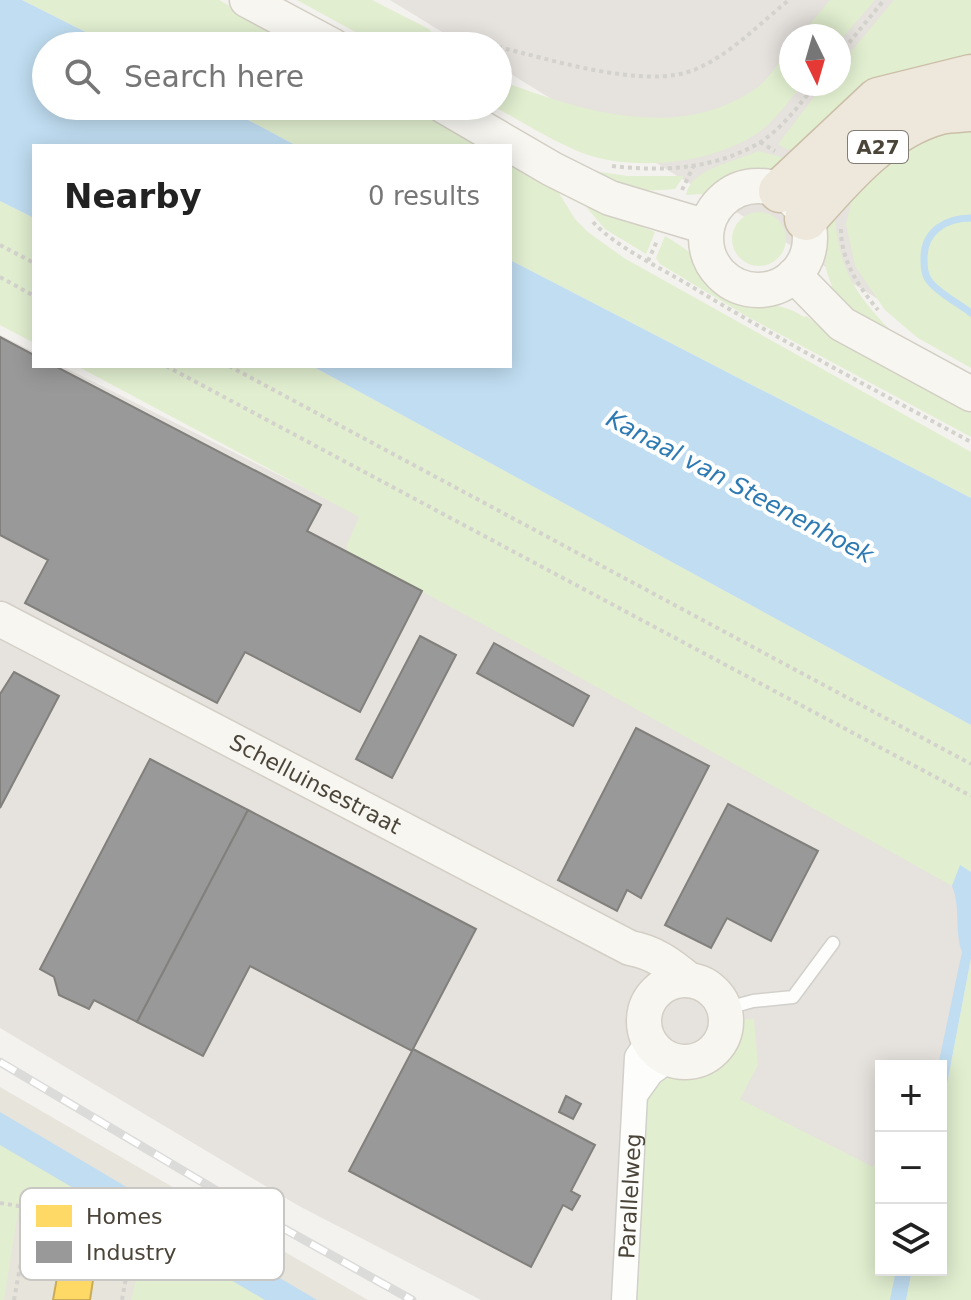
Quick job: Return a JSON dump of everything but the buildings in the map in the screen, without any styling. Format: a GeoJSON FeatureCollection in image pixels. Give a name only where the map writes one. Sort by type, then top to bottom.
{"type":"FeatureCollection","features":[{"type":"Feature","properties":{"kind":"highway","name":"A27"},"geometry":{"type":"LineString","coordinates":[[793,205],[822,174],[878,99],[971,76]]}},
{"type":"Feature","properties":{"kind":"highway","name":"A27"},"geometry":{"type":"LineString","coordinates":[[822,174],[868,154],[904,128],[940,113],[971,110]]}},
{"type":"Feature","properties":{"kind":"street"},"geometry":{"type":"LineString","coordinates":[[247,0],[307,32]]}},
{"type":"Feature","properties":{"kind":"street"},"geometry":{"type":"LineString","coordinates":[[468,120],[509,144]]}},
{"type":"Feature","properties":{"kind":"street"},"geometry":{"type":"LineString","coordinates":[[512,146],[610,198],[707,227]]}},
{"type":"Feature","properties":{"kind":"street"},"geometry":{"type":"LineString","coordinates":[[762,186],[793,205],[810,234],[809,249],[794,275],[780,285],[763,290],[745,288],[729,281],[711,262],[706,245],[707,227],[714,210],[735,192],[762,186]]}},
{"type":"Feature","properties":{"kind":"street"},"geometry":{"type":"LineString","coordinates":[[794,275],[842,324],[971,394]]}},
{"type":"Feature","properties":{"kind":"street","name":"Schelluinsestraat"},"geometry":{"type":"LineString","coordinates":[[0,619],[630,948],[649,953],[689,980]]}},
{"type":"Feature","properties":{"kind":"street"},"geometry":{"type":"LineString","coordinates":[[630,948],[651,998]]}},
{"type":"Feature","properties":{"kind":"street"},"geometry":{"type":"LineString","coordinates":[[689,980],[707,986],[724,1009],[725,1029],[717,1048],[690,1062],[659,1049],[644,1018],[651,998],[664,986],[689,980]]}},
{"type":"Feature","properties":{"kind":"street","name":"Parallelweg"},"geometry":{"type":"LineString","coordinates":[[624,1300],[637,1057],[659,1049]]}},
{"type":"Feature","properties":{"kind":"lane"},"geometry":{"type":"LineString","coordinates":[[724,1009],[753,1001],[793,997],[833,943]]}},
{"type":"Feature","properties":{"kind":"path"},"geometry":{"type":"LineString","coordinates":[[512,51],[621,74],[667,77],[695,70],[728,51],[789,0]]}},
{"type":"Feature","properties":{"kind":"path"},"geometry":{"type":"LineString","coordinates":[[851,40],[884,0]]}},
{"type":"Feature","properties":{"kind":"path"},"geometry":{"type":"LineString","coordinates":[[693,167],[728,157],[760,142],[781,125],[806,96]]}},
{"type":"Feature","properties":{"kind":"path"},"geometry":{"type":"LineString","coordinates":[[760,142],[775,151],[802,157],[822,174],[842,199],[841,237],[850,268],[860,289],[880,312]]}},
{"type":"Feature","properties":{"kind":"path"},"geometry":{"type":"LineString","coordinates":[[0,245],[32,262]]}},
{"type":"Feature","properties":{"kind":"path"},"geometry":{"type":"LineString","coordinates":[[648,261],[743,318],[971,442]]}},
{"type":"Feature","properties":{"kind":"path"},"geometry":{"type":"LineString","coordinates":[[0,277],[32,295]]}},
{"type":"Feature","properties":{"kind":"path"},"geometry":{"type":"LineString","coordinates":[[170,368],[971,796]]}},
{"type":"Feature","properties":{"kind":"path"},"geometry":{"type":"LineString","coordinates":[[233,368],[971,764]]}},
{"type":"Feature","properties":{"kind":"path"},"geometry":{"type":"LineString","coordinates":[[0,1203],[20,1206]]}},
{"type":"Feature","properties":{"kind":"path"},"geometry":{"type":"LineString","coordinates":[[14,1300],[20,1267]]}},
{"type":"Feature","properties":{"kind":"path"},"geometry":{"type":"LineString","coordinates":[[122,1300],[126,1280]]}},
{"type":"Feature","properties":{"kind":"shaded area"},"geometry":{"type":"Polygon","coordinates":[[[390,0],[971,0],[971,356],[512,75],[512,32],[442,32],[390,0]]]}},
{"type":"Feature","properties":{"kind":"shaded area"},"geometry":{"type":"Polygon","coordinates":[[[0,335],[32,351],[32,368],[66,368],[390,531],[705,734],[971,881],[971,920],[942,1060],[875,1060],[875,1276],[903,1276],[898,1300],[481,1300],[299,1206],[284,1197],[284,1188],[269,1188],[0,1028],[0,335]]]}},
{"type":"Feature","properties":{"kind":"shaded area"},"geometry":{"type":"Polygon","coordinates":[[[0,1087],[174,1188],[20,1188],[20,1280],[284,1280],[284,1251],[368,1300],[0,1300],[0,1087]]]}},
{"type":"Feature","properties":{"kind":"green space"},"geometry":{"type":"Polygon","coordinates":[[[22,0],[219,0],[277,32],[85,32],[22,0]]]}},
{"type":"Feature","properties":{"kind":"green space"},"geometry":{"type":"Polygon","coordinates":[[[297,0],[372,0],[431,32],[355,32],[297,0]]]}},
{"type":"Feature","properties":{"kind":"green space"},"geometry":{"type":"Polygon","coordinates":[[[830,0],[875,0],[851,28],[851,24],[810,24],[830,0]]]}},
{"type":"Feature","properties":{"kind":"green space"},"geometry":{"type":"Polygon","coordinates":[[[894,0],[971,0],[971,63],[804,152],[786,149],[778,144],[815,96],[851,96],[851,52],[894,0]]]}},
{"type":"Feature","properties":{"kind":"green space"},"geometry":{"type":"Polygon","coordinates":[[[779,63],[779,96],[793,96],[762,130],[722,151],[674,162],[624,162],[601,158],[558,142],[512,117],[512,85],[597,111],[662,118],[694,114],[725,105],[760,85],[779,63]]]}},
{"type":"Feature","properties":{"kind":"green space"},"geometry":{"type":"Polygon","coordinates":[[[248,120],[439,120],[482,144],[293,144],[248,120]]]}},
{"type":"Feature","properties":{"kind":"green space"},"geometry":{"type":"Polygon","coordinates":[[[971,127],[971,368],[918,338],[885,310],[855,266],[846,224],[853,194],[891,158],[941,132],[971,127]]]}},
{"type":"Feature","properties":{"kind":"green space"},"geometry":{"type":"Polygon","coordinates":[[[758,151],[796,161],[776,169],[730,179],[703,194],[686,195],[696,178],[705,172],[758,151]]]}},
{"type":"Feature","properties":{"kind":"green space"},"geometry":{"type":"Polygon","coordinates":[[[512,161],[557,190],[575,219],[624,258],[971,452],[971,498],[512,261],[512,161]]]}},
{"type":"Feature","properties":{"kind":"green space"},"geometry":{"type":"Polygon","coordinates":[[[593,171],[628,176],[684,176],[675,189],[642,190],[613,183],[593,171]]]}},
{"type":"Feature","properties":{"kind":"green space"},"geometry":{"type":"Polygon","coordinates":[[[0,201],[32,217],[32,342],[0,325],[0,201]]]}},
{"type":"Feature","properties":{"kind":"green space"},"geometry":{"type":"Polygon","coordinates":[[[582,202],[655,232],[646,254],[605,229],[582,202]]]}},
{"type":"Feature","properties":{"kind":"green space"},"geometry":{"type":"Polygon","coordinates":[[[759,212],[778,220],[786,239],[778,258],[759,266],[740,258],[732,239],[740,220],[759,212]]]}},
{"type":"Feature","properties":{"kind":"green space"},"geometry":{"type":"Polygon","coordinates":[[[835,217],[845,267],[868,306],[892,332],[858,314],[830,287],[823,250],[826,232],[835,217]]]}},
{"type":"Feature","properties":{"kind":"green space"},"geometry":{"type":"Polygon","coordinates":[[[665,236],[693,255],[726,292],[806,316],[840,340],[971,413],[971,437],[748,317],[660,264],[656,258],[665,236]]]}},
{"type":"Feature","properties":{"kind":"green space"},"geometry":{"type":"Polygon","coordinates":[[[81,368],[316,368],[971,725],[971,872],[960,866],[952,886],[525,647],[350,553],[346,547],[359,517],[81,368]]]}},
{"type":"Feature","properties":{"kind":"green space"},"geometry":{"type":"Polygon","coordinates":[[[971,958],[971,1300],[906,1300],[911,1276],[947,1276],[947,1084],[971,958]]]}},
{"type":"Feature","properties":{"kind":"green space"},"geometry":{"type":"Polygon","coordinates":[[[754,1019],[758,1065],[740,1099],[873,1167],[875,1163],[875,1276],[895,1276],[890,1300],[634,1300],[648,1090],[664,1077],[706,1072],[719,1063],[734,1044],[738,1022],[754,1019]]]}},
{"type":"Feature","properties":{"kind":"green space"},"geometry":{"type":"Polygon","coordinates":[[[0,1145],[74,1188],[20,1188],[20,1210],[4,1300],[0,1300],[0,1145]]]}},
{"type":"Feature","properties":{"kind":"green space"},"geometry":{"type":"Polygon","coordinates":[[[136,1280],[231,1280],[265,1300],[131,1300],[136,1280]]]}},
{"type":"Feature","properties":{"kind":"water"},"geometry":{"type":"Polygon","coordinates":[[[0,0],[22,0],[85,32],[32,32],[32,120],[248,120],[293,144],[32,144],[32,217],[0,201],[0,0]]]}},
{"type":"Feature","properties":{"kind":"water","name":"Kanaal van Steenenhoek"},"geometry":{"type":"Polygon","coordinates":[[[512,261],[971,498],[971,725],[316,368],[512,368],[512,261]]]}},
{"type":"Feature","properties":{"kind":"water"},"geometry":{"type":"Polygon","coordinates":[[[960,865],[971,872],[971,958],[947,1084],[947,1060],[939,1060],[962,952],[952,886],[960,865]]]}},
{"type":"Feature","properties":{"kind":"water"},"geometry":{"type":"Polygon","coordinates":[[[0,1112],[128,1188],[74,1188],[0,1145],[0,1112]]]}},
{"type":"Feature","properties":{"kind":"water"},"geometry":{"type":"Polygon","coordinates":[[[895,1276],[911,1276],[906,1300],[890,1300],[895,1276]]]}},
{"type":"Feature","properties":{"kind":"water"},"geometry":{"type":"Polygon","coordinates":[[[231,1280],[283,1280],[317,1300],[265,1300],[231,1280]]]}},
{"type":"Feature","properties":{"kind":"waterway"},"geometry":{"type":"LineString","coordinates":[[971,218],[953,220],[932,233],[924,258],[925,273],[930,282],[971,313]]}},
{"type":"Feature","properties":{"kind":"railway"},"geometry":{"type":"LineString","coordinates":[[0,1062],[212,1188]]}},
{"type":"Feature","properties":{"kind":"railway"},"geometry":{"type":"LineString","coordinates":[[284,1229],[412,1300]]}}]}
